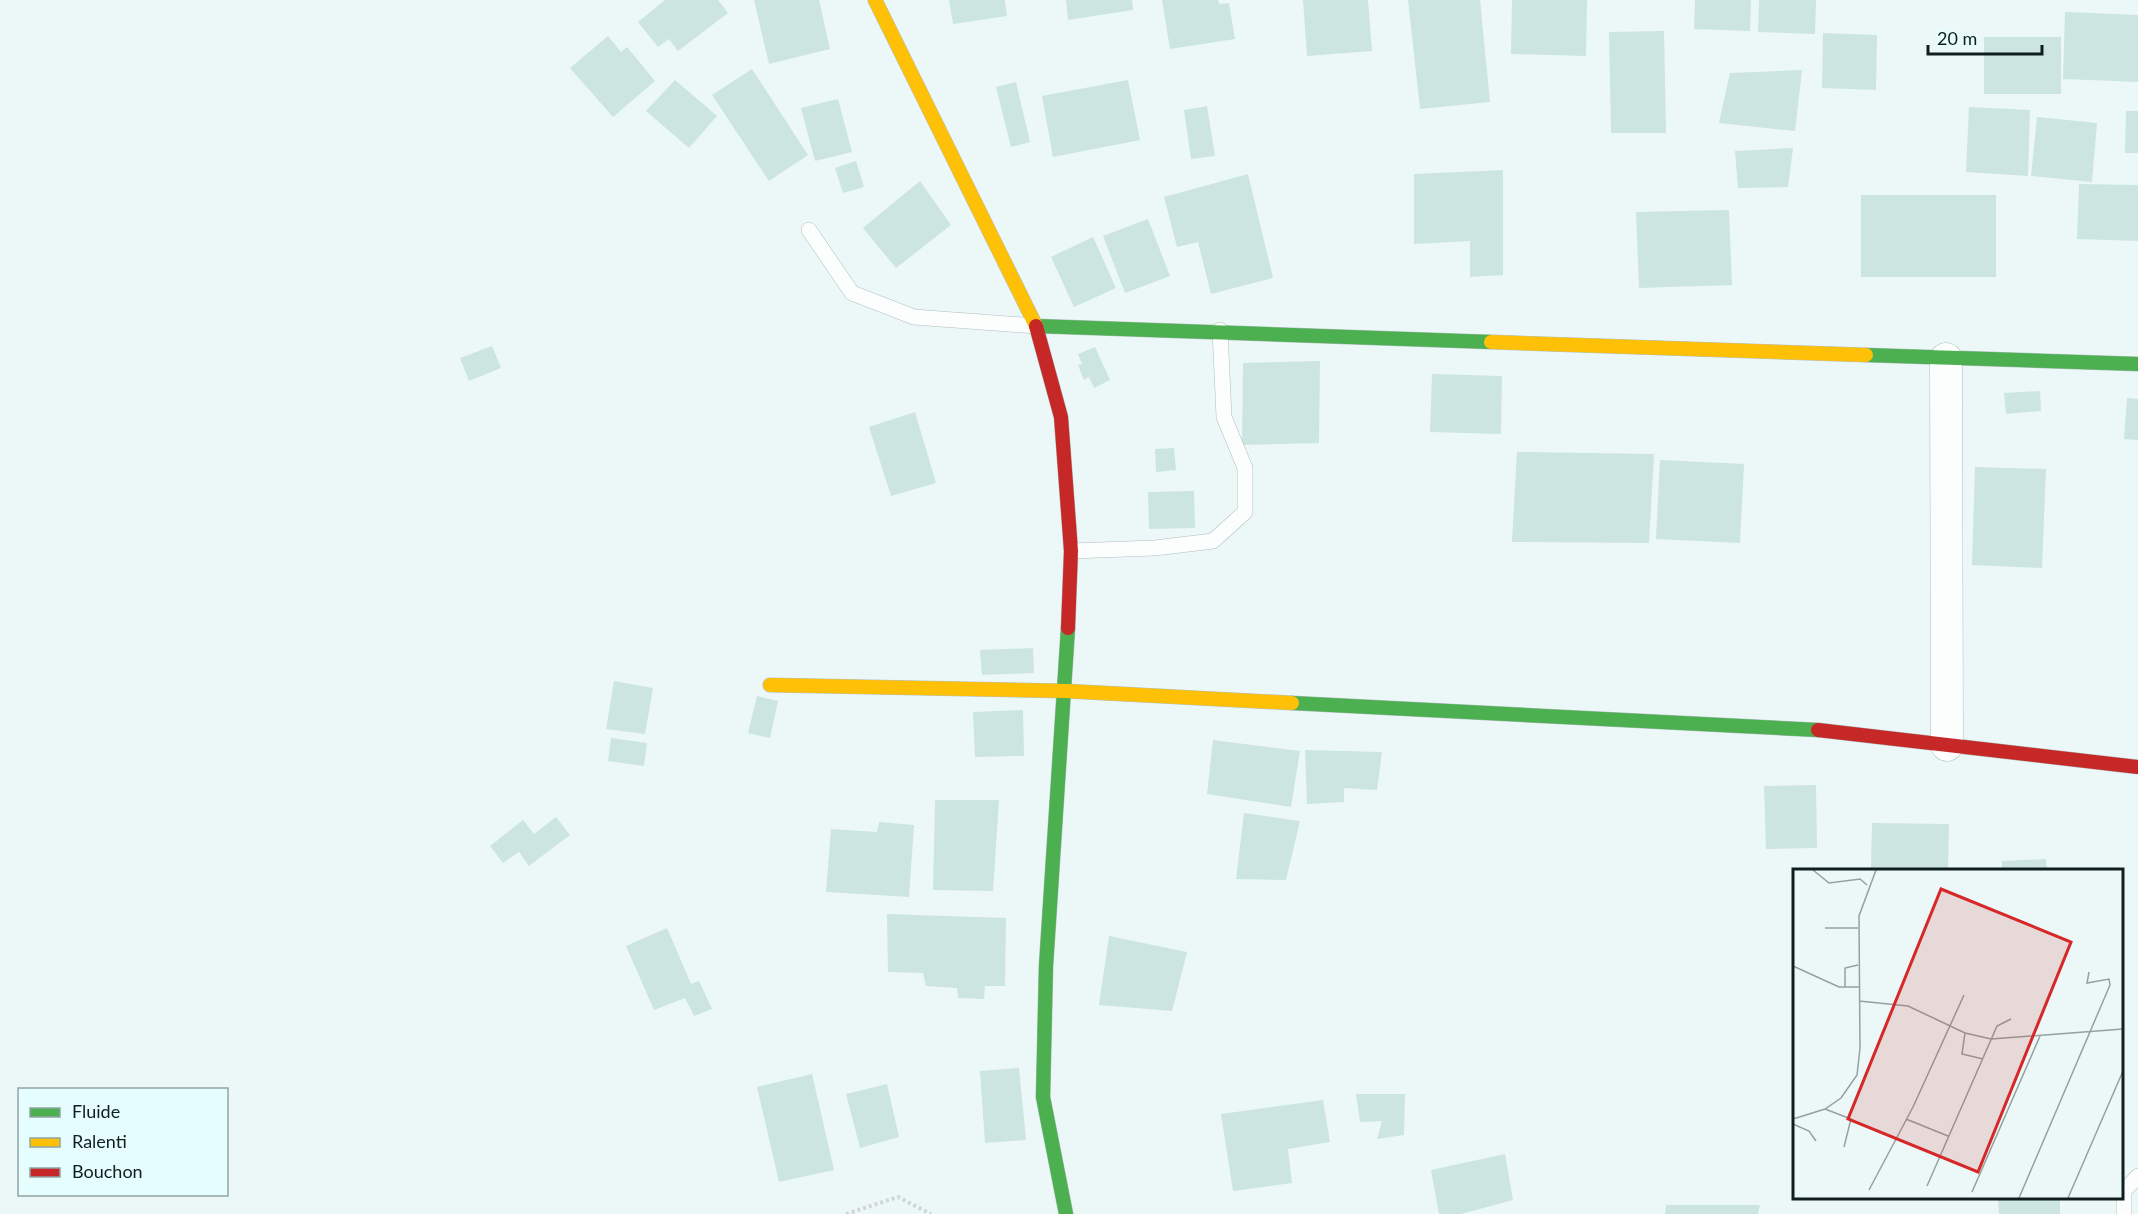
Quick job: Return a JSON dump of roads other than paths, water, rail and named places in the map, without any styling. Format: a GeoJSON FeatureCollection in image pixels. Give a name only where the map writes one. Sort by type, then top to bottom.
{"type":"FeatureCollection","features":[{"type":"Feature","properties":{"kind":"street"},"geometry":{"type":"LineString","coordinates":[[875,0],[1036,326],[1061,417],[1071,551],[1066,691],[1046,966],[1043,1097],[1066,1214]]}},
{"type":"Feature","properties":{"kind":"street"},"geometry":{"type":"LineString","coordinates":[[1036,326],[1220,330],[1946,359],[2138,364]]}},
{"type":"Feature","properties":{"kind":"street"},"geometry":{"type":"LineString","coordinates":[[1946,359],[1947,745]]}},
{"type":"Feature","properties":{"kind":"street"},"geometry":{"type":"LineString","coordinates":[[770,685],[1066,691],[1827,730],[2138,767]]}},
{"type":"Feature","properties":{"kind":"lane"},"geometry":{"type":"LineString","coordinates":[[809,230],[852,292],[914,317],[1036,326]]}},
{"type":"Feature","properties":{"kind":"lane"},"geometry":{"type":"LineString","coordinates":[[1071,551],[1155,548],[1213,541],[1245,512],[1245,468],[1224,417],[1220,330]]}},
{"type":"Feature","properties":{"kind":"lane"},"geometry":{"type":"LineString","coordinates":[[2124,1214],[2124,1191],[2138,1176]]}}]}
